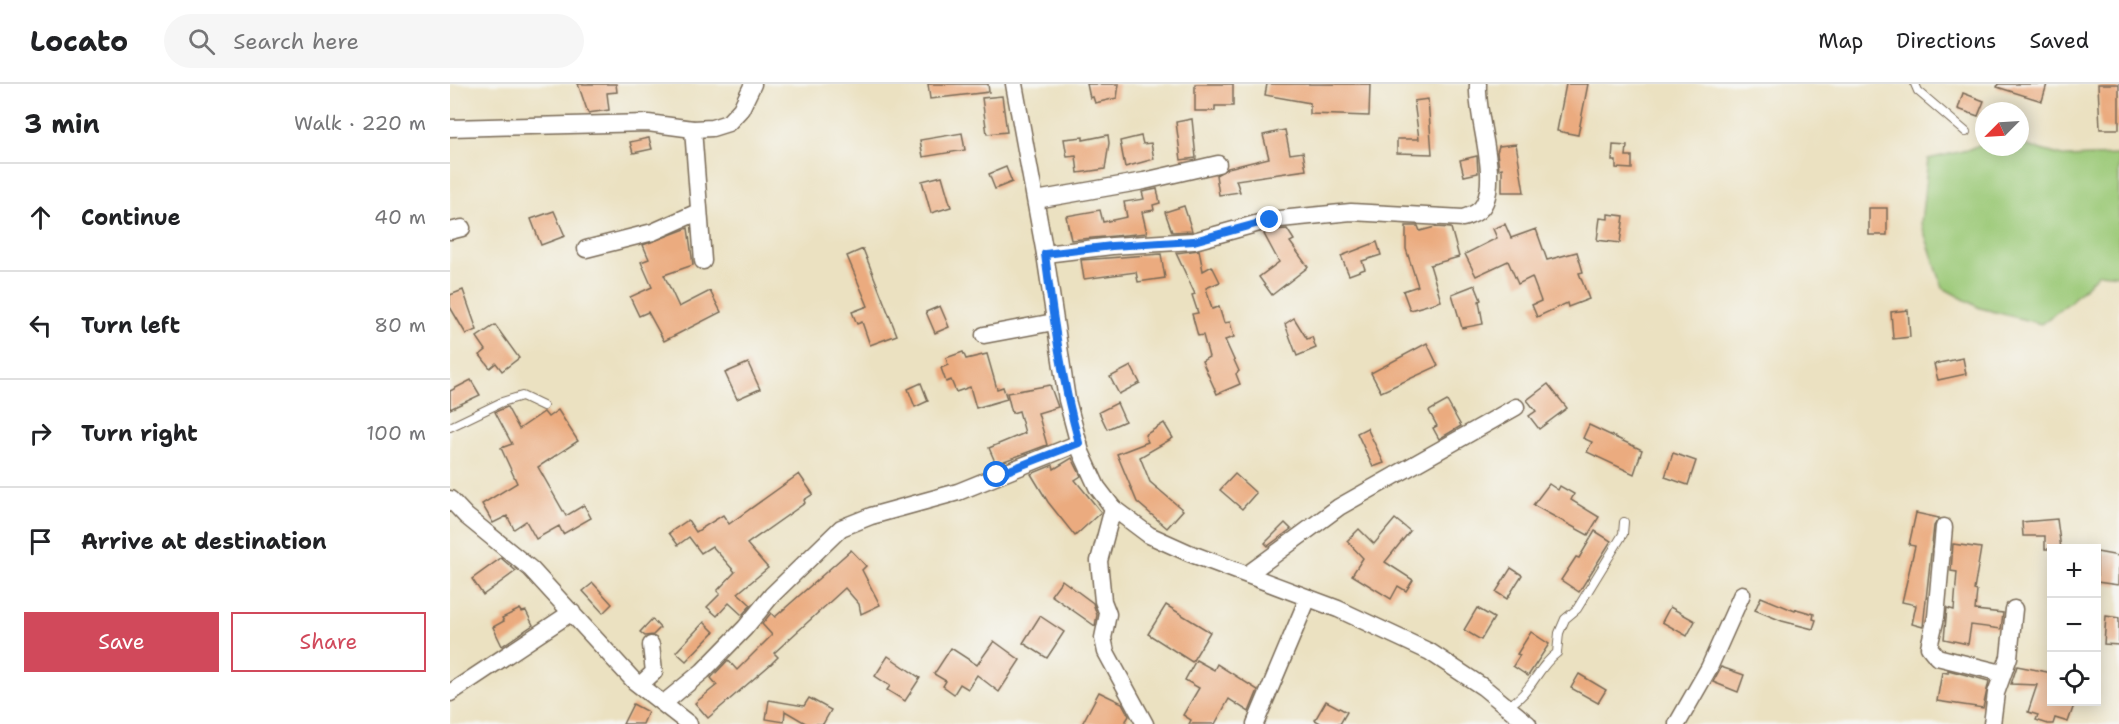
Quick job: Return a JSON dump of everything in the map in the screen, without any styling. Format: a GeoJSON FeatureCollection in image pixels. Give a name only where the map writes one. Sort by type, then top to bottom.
{"type":"FeatureCollection","features":[{"type":"Feature","properties":{"kind":"street"},"geometry":{"type":"LineString","coordinates":[[450,128],[648,123],[693,129],[712,128],[728,123],[741,110],[753,84]]}},
{"type":"Feature","properties":{"kind":"street"},"geometry":{"type":"LineString","coordinates":[[1014,84],[1036,200],[1067,400],[1079,443],[1097,487],[1113,508],[1149,535],[1189,553],[1308,598],[1430,652],[1483,687],[1528,724]]}},
{"type":"Feature","properties":{"kind":"street"},"geometry":{"type":"LineString","coordinates":[[1045,254],[1112,246],[1194,241],[1270,220],[1339,213],[1463,218],[1477,213],[1485,202],[1489,173],[1477,104],[1478,84]]}},
{"type":"Feature","properties":{"kind":"street"},"geometry":{"type":"LineString","coordinates":[[693,129],[703,261]]}},
{"type":"Feature","properties":{"kind":"street"},"geometry":{"type":"LineString","coordinates":[[1036,200],[1156,179],[1218,164]]}},
{"type":"Feature","properties":{"kind":"street"},"geometry":{"type":"LineString","coordinates":[[586,249],[653,232],[698,212]]}},
{"type":"Feature","properties":{"kind":"street"},"geometry":{"type":"LineString","coordinates":[[984,334],[1054,322]]}},
{"type":"Feature","properties":{"kind":"street"},"geometry":{"type":"LineString","coordinates":[[1248,574],[1339,507],[1516,407]]}},
{"type":"Feature","properties":{"kind":"street"},"geometry":{"type":"LineString","coordinates":[[664,703],[703,671],[745,628],[772,595],[841,528],[871,516],[958,492],[1079,443]]}},
{"type":"Feature","properties":{"kind":"street"},"geometry":{"type":"LineString","coordinates":[[450,498],[466,516],[531,570],[640,685],[689,724]]}},
{"type":"Feature","properties":{"kind":"street"},"geometry":{"type":"LineString","coordinates":[[1113,508],[1099,561],[1103,601],[1108,614],[1103,638],[1106,652],[1145,724]]}},
{"type":"Feature","properties":{"kind":"street"},"geometry":{"type":"LineString","coordinates":[[1944,527],[1936,617],[1929,647],[1936,657],[2002,674]]}},
{"type":"Feature","properties":{"kind":"street"},"geometry":{"type":"LineString","coordinates":[[1677,724],[1709,668],[1742,594]]}},
{"type":"Feature","properties":{"kind":"street"},"geometry":{"type":"LineString","coordinates":[[1255,724],[1308,598]]}},
{"type":"Feature","properties":{"kind":"street"},"geometry":{"type":"LineString","coordinates":[[1992,724],[1996,693],[2009,657],[2014,609]]}},
{"type":"Feature","properties":{"kind":"street"},"geometry":{"type":"LineString","coordinates":[[450,693],[572,612]]}},
{"type":"Feature","properties":{"kind":"street"},"geometry":{"type":"LineString","coordinates":[[640,685],[654,672],[651,645]]}},
{"type":"Feature","properties":{"kind":"lane"},"geometry":{"type":"LineString","coordinates":[[1916,84],[1918,91],[1966,132]]}},
{"type":"Feature","properties":{"kind":"lane"},"geometry":{"type":"LineString","coordinates":[[450,428],[502,402],[522,396],[543,406]]}},
{"type":"Feature","properties":{"kind":"lane"},"geometry":{"type":"LineString","coordinates":[[1507,706],[1518,701],[1529,690],[1544,662],[1557,652],[1559,633],[1565,619],[1577,609],[1623,534],[1624,522]]}},
{"type":"Feature","properties":{"kind":"green space"},"geometry":{"type":"Polygon","coordinates":[[[1975,147],[1975,156],[2029,156],[2029,147],[2066,157],[2119,155],[2119,275],[2099,273],[2070,302],[2041,324],[1980,308],[1943,288],[1921,223],[1928,159],[1975,147]]]}},
{"type":"Feature","properties":{"kind":"building"},"geometry":{"type":"Polygon","coordinates":[[[578,84],[616,84],[617,92],[607,93],[609,110],[588,113],[578,84]]]}},
{"type":"Feature","properties":{"kind":"building"},"geometry":{"type":"Polygon","coordinates":[[[928,84],[988,84],[989,92],[930,99],[928,84]]]}},
{"type":"Feature","properties":{"kind":"building"},"geometry":{"type":"Polygon","coordinates":[[[1087,84],[1119,84],[1117,98],[1095,103],[1093,97],[1090,98],[1087,84]]]}},
{"type":"Feature","properties":{"kind":"building"},"geometry":{"type":"Polygon","coordinates":[[[1195,84],[1233,84],[1233,106],[1215,106],[1215,111],[1195,111],[1195,84]]]}},
{"type":"Feature","properties":{"kind":"building"},"geometry":{"type":"Polygon","coordinates":[[[1267,84],[1370,84],[1369,116],[1310,114],[1310,103],[1265,95],[1267,84]]]}},
{"type":"Feature","properties":{"kind":"building"},"geometry":{"type":"Polygon","coordinates":[[[1566,84],[1588,84],[1578,135],[1557,131],[1566,84]]]}},
{"type":"Feature","properties":{"kind":"building"},"geometry":{"type":"Polygon","coordinates":[[[1998,84],[2047,84],[2042,101],[1997,87],[1998,84]]]}},
{"type":"Feature","properties":{"kind":"building"},"geometry":{"type":"Polygon","coordinates":[[[2098,84],[2119,84],[2119,129],[2100,129],[2098,84]]]}},
{"type":"Feature","properties":{"kind":"building"},"geometry":{"type":"Polygon","coordinates":[[[1963,93],[1984,101],[1975,102],[1975,115],[1958,109],[1963,93]]]}},
{"type":"Feature","properties":{"kind":"building"},"geometry":{"type":"Polygon","coordinates":[[[1002,96],[1007,132],[987,134],[982,98],[1002,96]]]}},
{"type":"Feature","properties":{"kind":"building"},"geometry":{"type":"Polygon","coordinates":[[[1428,99],[1432,154],[1397,153],[1397,139],[1419,139],[1414,101],[1428,99]]]}},
{"type":"Feature","properties":{"kind":"building"},"geometry":{"type":"Polygon","coordinates":[[[1192,119],[1196,158],[1181,160],[1176,122],[1192,119]]]}},
{"type":"Feature","properties":{"kind":"building"},"geometry":{"type":"Polygon","coordinates":[[[1285,130],[1290,154],[1303,152],[1306,170],[1236,180],[1240,192],[1219,195],[1216,175],[1228,168],[1269,158],[1263,135],[1285,130]]]}},
{"type":"Feature","properties":{"kind":"building"},"geometry":{"type":"Polygon","coordinates":[[[962,133],[965,150],[923,157],[920,140],[962,133]]]}},
{"type":"Feature","properties":{"kind":"building"},"geometry":{"type":"Polygon","coordinates":[[[1108,135],[1105,169],[1078,173],[1076,156],[1067,157],[1064,139],[1083,137],[1083,140],[1108,135]]]}},
{"type":"Feature","properties":{"kind":"building"},"geometry":{"type":"Polygon","coordinates":[[[1141,136],[1143,144],[1151,143],[1154,159],[1125,167],[1120,141],[1141,136]]]}},
{"type":"Feature","properties":{"kind":"building"},"geometry":{"type":"Polygon","coordinates":[[[649,138],[652,149],[633,153],[630,142],[649,138]]]}},
{"type":"Feature","properties":{"kind":"building"},"geometry":{"type":"Polygon","coordinates":[[[1516,144],[1524,192],[1502,192],[1502,168],[1499,169],[1497,152],[1499,146],[1516,144]]]}},
{"type":"Feature","properties":{"kind":"building"},"geometry":{"type":"Polygon","coordinates":[[[1613,145],[1627,146],[1626,156],[1632,156],[1632,169],[1616,168],[1616,161],[1612,161],[1613,145]]]}},
{"type":"Feature","properties":{"kind":"building"},"geometry":{"type":"Polygon","coordinates":[[[1477,156],[1478,173],[1464,176],[1460,160],[1477,156]]]}},
{"type":"Feature","properties":{"kind":"building"},"geometry":{"type":"Polygon","coordinates":[[[1006,167],[1012,182],[995,189],[989,174],[1006,167]]]}},
{"type":"Feature","properties":{"kind":"building"},"geometry":{"type":"Polygon","coordinates":[[[942,176],[951,207],[931,213],[922,181],[942,176]]]}},
{"type":"Feature","properties":{"kind":"building"},"geometry":{"type":"Polygon","coordinates":[[[1157,189],[1160,203],[1153,205],[1154,210],[1142,212],[1147,233],[1071,240],[1066,216],[1100,210],[1103,222],[1127,217],[1124,202],[1144,199],[1142,192],[1157,189]]]}},
{"type":"Feature","properties":{"kind":"building"},"geometry":{"type":"Polygon","coordinates":[[[1184,206],[1192,231],[1172,232],[1165,212],[1184,206]]]}},
{"type":"Feature","properties":{"kind":"building"},"geometry":{"type":"Polygon","coordinates":[[[1869,208],[1887,208],[1887,235],[1869,235],[1869,208]]]}},
{"type":"Feature","properties":{"kind":"building"},"geometry":{"type":"Polygon","coordinates":[[[554,211],[565,236],[541,245],[531,219],[554,211]]]}},
{"type":"Feature","properties":{"kind":"building"},"geometry":{"type":"Polygon","coordinates":[[[1608,214],[1624,216],[1620,243],[1597,240],[1600,218],[1608,219],[1608,214]]]}},
{"type":"Feature","properties":{"kind":"building"},"geometry":{"type":"Polygon","coordinates":[[[1505,224],[1511,238],[1536,229],[1547,260],[1577,252],[1583,272],[1579,273],[1589,299],[1568,307],[1567,303],[1537,317],[1532,305],[1541,301],[1532,277],[1518,284],[1508,261],[1476,276],[1465,254],[1497,238],[1493,229],[1505,224]]]}},
{"type":"Feature","properties":{"kind":"building"},"geometry":{"type":"Polygon","coordinates":[[[1406,226],[1418,226],[1420,231],[1435,227],[1451,228],[1459,257],[1430,265],[1441,301],[1410,310],[1403,291],[1418,286],[1406,249],[1406,226]]]}},
{"type":"Feature","properties":{"kind":"building"},"geometry":{"type":"Polygon","coordinates":[[[688,228],[693,265],[664,275],[679,307],[710,291],[721,312],[664,341],[648,312],[639,316],[630,297],[652,287],[641,262],[649,259],[643,245],[688,228]]]}},
{"type":"Feature","properties":{"kind":"building"},"geometry":{"type":"Polygon","coordinates":[[[1287,229],[1294,240],[1290,242],[1308,267],[1272,295],[1259,277],[1279,262],[1264,234],[1272,230],[1287,229]]]}},
{"type":"Feature","properties":{"kind":"building"},"geometry":{"type":"Polygon","coordinates":[[[1377,242],[1381,255],[1362,261],[1365,269],[1349,275],[1341,256],[1377,242]]]}},
{"type":"Feature","properties":{"kind":"building"},"geometry":{"type":"Polygon","coordinates":[[[863,249],[897,335],[870,345],[862,322],[857,324],[852,312],[868,306],[847,256],[863,249]]]}},
{"type":"Feature","properties":{"kind":"building"},"geometry":{"type":"Polygon","coordinates":[[[1199,250],[1203,271],[1212,266],[1220,282],[1206,288],[1212,309],[1219,307],[1224,323],[1230,322],[1234,337],[1225,340],[1239,371],[1236,374],[1240,384],[1217,394],[1202,361],[1209,357],[1203,335],[1198,336],[1192,314],[1198,313],[1192,295],[1195,294],[1176,253],[1199,250]]]}},
{"type":"Feature","properties":{"kind":"building"},"geometry":{"type":"Polygon","coordinates":[[[1161,254],[1165,278],[1138,282],[1136,272],[1084,279],[1081,260],[1161,254]]]}},
{"type":"Feature","properties":{"kind":"building"},"geometry":{"type":"Polygon","coordinates":[[[1475,285],[1481,300],[1479,301],[1483,324],[1462,328],[1452,294],[1475,285]]]}},
{"type":"Feature","properties":{"kind":"building"},"geometry":{"type":"Polygon","coordinates":[[[463,290],[477,330],[466,334],[450,307],[450,295],[463,290]]]}},
{"type":"Feature","properties":{"kind":"building"},"geometry":{"type":"Polygon","coordinates":[[[940,306],[949,327],[935,333],[926,312],[940,306]]]}},
{"type":"Feature","properties":{"kind":"building"},"geometry":{"type":"Polygon","coordinates":[[[1908,310],[1910,337],[1893,339],[1891,312],[1908,310]]]}},
{"type":"Feature","properties":{"kind":"building"},"geometry":{"type":"Polygon","coordinates":[[[1294,318],[1307,339],[1312,337],[1316,348],[1297,356],[1285,324],[1294,318]]]}},
{"type":"Feature","properties":{"kind":"building"},"geometry":{"type":"Polygon","coordinates":[[[495,325],[519,358],[502,371],[496,363],[490,368],[480,355],[486,350],[477,337],[495,325]]]}},
{"type":"Feature","properties":{"kind":"building"},"geometry":{"type":"Polygon","coordinates":[[[1427,343],[1438,366],[1381,392],[1371,373],[1427,343]]]}},
{"type":"Feature","properties":{"kind":"building"},"geometry":{"type":"Polygon","coordinates":[[[963,352],[966,359],[987,354],[997,389],[1003,387],[1007,399],[976,408],[970,387],[956,392],[951,380],[946,382],[941,368],[948,365],[946,358],[963,352]]]}},
{"type":"Feature","properties":{"kind":"building"},"geometry":{"type":"Polygon","coordinates":[[[1963,358],[1966,374],[1938,380],[1934,364],[1963,358]]]}},
{"type":"Feature","properties":{"kind":"building"},"geometry":{"type":"Polygon","coordinates":[[[748,363],[760,389],[737,399],[725,373],[748,363]]]}},
{"type":"Feature","properties":{"kind":"building"},"geometry":{"type":"Polygon","coordinates":[[[1131,366],[1140,383],[1119,394],[1110,377],[1131,366]]]}},
{"type":"Feature","properties":{"kind":"building"},"geometry":{"type":"Polygon","coordinates":[[[471,380],[480,395],[450,409],[450,391],[471,380]]]}},
{"type":"Feature","properties":{"kind":"building"},"geometry":{"type":"Polygon","coordinates":[[[921,383],[928,401],[915,407],[908,389],[921,383]]]}},
{"type":"Feature","properties":{"kind":"building"},"geometry":{"type":"Polygon","coordinates":[[[1548,384],[1567,408],[1539,429],[1529,416],[1536,411],[1527,400],[1548,384]]]}},
{"type":"Feature","properties":{"kind":"building"},"geometry":{"type":"Polygon","coordinates":[[[1050,385],[1058,407],[1038,413],[1047,445],[996,464],[989,448],[1025,433],[1019,411],[1012,413],[1007,393],[1050,385]]]}},
{"type":"Feature","properties":{"kind":"building"},"geometry":{"type":"Polygon","coordinates":[[[1447,401],[1461,426],[1439,439],[1433,428],[1437,426],[1429,411],[1447,401]]]}},
{"type":"Feature","properties":{"kind":"building"},"geometry":{"type":"Polygon","coordinates":[[[1117,403],[1125,421],[1107,429],[1099,412],[1117,403]]]}},
{"type":"Feature","properties":{"kind":"building"},"geometry":{"type":"Polygon","coordinates":[[[507,407],[519,429],[544,412],[548,417],[558,410],[578,441],[538,467],[566,516],[584,505],[591,518],[563,534],[559,526],[536,539],[526,521],[514,529],[507,516],[493,523],[482,504],[517,483],[501,448],[512,444],[495,412],[507,407]]]}},
{"type":"Feature","properties":{"kind":"building"},"geometry":{"type":"Polygon","coordinates":[[[1164,423],[1173,438],[1140,457],[1150,482],[1183,510],[1167,528],[1137,502],[1117,454],[1148,442],[1145,435],[1164,423]]]}},
{"type":"Feature","properties":{"kind":"building"},"geometry":{"type":"Polygon","coordinates":[[[1589,425],[1642,450],[1634,474],[1587,452],[1592,442],[1583,438],[1589,425]]]}},
{"type":"Feature","properties":{"kind":"building"},"geometry":{"type":"Polygon","coordinates":[[[1367,428],[1384,463],[1373,467],[1357,433],[1367,428]]]}},
{"type":"Feature","properties":{"kind":"building"},"geometry":{"type":"Polygon","coordinates":[[[1673,453],[1696,461],[1688,485],[1665,477],[1673,453]]]}},
{"type":"Feature","properties":{"kind":"building"},"geometry":{"type":"Polygon","coordinates":[[[1072,458],[1081,476],[1075,480],[1101,512],[1075,536],[1048,502],[1031,474],[1053,465],[1054,469],[1072,458]]]}},
{"type":"Feature","properties":{"kind":"building"},"geometry":{"type":"Polygon","coordinates":[[[799,474],[813,494],[804,500],[805,503],[747,544],[768,568],[738,593],[751,605],[742,615],[729,603],[717,616],[707,607],[720,594],[717,591],[735,572],[712,546],[701,553],[689,537],[678,545],[669,533],[688,520],[696,532],[723,515],[729,524],[799,474]]]}},
{"type":"Feature","properties":{"kind":"building"},"geometry":{"type":"Polygon","coordinates":[[[1235,474],[1256,493],[1242,509],[1220,490],[1235,474]]]}},
{"type":"Feature","properties":{"kind":"building"},"geometry":{"type":"Polygon","coordinates":[[[1549,484],[1558,490],[1560,486],[1574,494],[1571,500],[1599,517],[1588,535],[1533,505],[1549,484]]]}},
{"type":"Feature","properties":{"kind":"building"},"geometry":{"type":"Polygon","coordinates":[[[1916,513],[1939,518],[1934,526],[1923,627],[1912,624],[1916,605],[1902,602],[1915,546],[1909,545],[1916,513]]]}},
{"type":"Feature","properties":{"kind":"building"},"geometry":{"type":"Polygon","coordinates":[[[1395,519],[1410,531],[1385,562],[1413,580],[1406,591],[1398,586],[1391,599],[1352,575],[1363,558],[1347,541],[1359,529],[1374,544],[1395,519]]]}},
{"type":"Feature","properties":{"kind":"building"},"geometry":{"type":"Polygon","coordinates":[[[2057,519],[2060,544],[2047,544],[2047,549],[2045,549],[2045,536],[2023,536],[2022,522],[2057,519]]]}},
{"type":"Feature","properties":{"kind":"building"},"geometry":{"type":"Polygon","coordinates":[[[1285,523],[1291,529],[1268,546],[1265,543],[1285,523]]]}},
{"type":"Feature","properties":{"kind":"building"},"geometry":{"type":"Polygon","coordinates":[[[1595,531],[1611,541],[1579,592],[1561,580],[1576,557],[1579,558],[1595,531]]]}},
{"type":"Feature","properties":{"kind":"building"},"geometry":{"type":"Polygon","coordinates":[[[1953,544],[1981,548],[1974,590],[1977,591],[1975,610],[2003,613],[2001,629],[1971,625],[1968,644],[1944,639],[1947,608],[1954,610],[1957,572],[1951,571],[1953,544]]]}},
{"type":"Feature","properties":{"kind":"building"},"geometry":{"type":"Polygon","coordinates":[[[851,550],[866,566],[862,570],[880,605],[861,614],[859,604],[845,588],[774,653],[778,657],[771,664],[708,718],[695,703],[717,685],[711,678],[728,660],[737,670],[772,635],[762,624],[771,613],[775,617],[851,550]]]}},
{"type":"Feature","properties":{"kind":"building"},"geometry":{"type":"Polygon","coordinates":[[[2101,553],[2119,556],[2118,585],[2101,583],[2101,553]]]}},
{"type":"Feature","properties":{"kind":"building"},"geometry":{"type":"Polygon","coordinates":[[[501,558],[516,571],[483,595],[472,579],[501,558]]]}},
{"type":"Feature","properties":{"kind":"building"},"geometry":{"type":"Polygon","coordinates":[[[1511,568],[1522,575],[1507,599],[1496,592],[1511,568]]]}},
{"type":"Feature","properties":{"kind":"building"},"geometry":{"type":"Polygon","coordinates":[[[1062,580],[1093,603],[1097,615],[1095,626],[1051,595],[1062,580]]]}},
{"type":"Feature","properties":{"kind":"building"},"geometry":{"type":"Polygon","coordinates":[[[593,583],[612,604],[603,613],[583,591],[593,583]]]}},
{"type":"Feature","properties":{"kind":"building"},"geometry":{"type":"Polygon","coordinates":[[[1761,597],[1795,611],[1796,609],[1814,614],[1813,619],[1816,620],[1813,629],[1782,621],[1755,610],[1761,597]]]}},
{"type":"Feature","properties":{"kind":"building"},"geometry":{"type":"Polygon","coordinates":[[[1166,605],[1210,632],[1192,662],[1148,634],[1166,605]]]}},
{"type":"Feature","properties":{"kind":"building"},"geometry":{"type":"Polygon","coordinates":[[[1670,607],[1695,621],[1687,636],[1662,622],[1670,607]]]}},
{"type":"Feature","properties":{"kind":"building"},"geometry":{"type":"Polygon","coordinates":[[[1477,608],[1494,618],[1481,640],[1464,630],[1477,608]]]}},
{"type":"Feature","properties":{"kind":"building"},"geometry":{"type":"Polygon","coordinates":[[[520,609],[522,612],[526,611],[533,625],[502,646],[493,627],[504,621],[502,618],[520,609]]]}},
{"type":"Feature","properties":{"kind":"building"},"geometry":{"type":"Polygon","coordinates":[[[1040,616],[1064,632],[1047,658],[1023,643],[1040,616]]]}},
{"type":"Feature","properties":{"kind":"building"},"geometry":{"type":"Polygon","coordinates":[[[2106,616],[2119,618],[2119,645],[2104,644],[2106,616]]]}},
{"type":"Feature","properties":{"kind":"building"},"geometry":{"type":"Polygon","coordinates":[[[652,619],[660,628],[653,635],[645,636],[640,632],[652,619]]]}},
{"type":"Feature","properties":{"kind":"building"},"geometry":{"type":"Polygon","coordinates":[[[704,622],[714,632],[686,661],[676,652],[704,622]]]}},
{"type":"Feature","properties":{"kind":"building"},"geometry":{"type":"Polygon","coordinates":[[[1531,632],[1549,644],[1528,676],[1513,666],[1520,655],[1517,654],[1531,632]]]}},
{"type":"Feature","properties":{"kind":"building"},"geometry":{"type":"Polygon","coordinates":[[[994,641],[1020,660],[999,692],[977,675],[968,689],[960,684],[954,694],[943,686],[946,681],[934,674],[951,648],[977,665],[994,641]]]}},
{"type":"Feature","properties":{"kind":"building"},"geometry":{"type":"Polygon","coordinates":[[[888,656],[920,678],[905,701],[887,690],[890,686],[875,676],[888,656]]]}},
{"type":"Feature","properties":{"kind":"building"},"geometry":{"type":"Polygon","coordinates":[[[1196,660],[1214,670],[1217,664],[1258,690],[1249,712],[1229,699],[1215,724],[1189,724],[1191,720],[1183,715],[1199,688],[1185,680],[1196,660]]]}},
{"type":"Feature","properties":{"kind":"building"},"geometry":{"type":"Polygon","coordinates":[[[2017,666],[2047,672],[2047,706],[2074,706],[2068,722],[2055,718],[2053,724],[2048,724],[2036,720],[2038,715],[2028,712],[2037,685],[2011,684],[2017,666]]]}},
{"type":"Feature","properties":{"kind":"building"},"geometry":{"type":"Polygon","coordinates":[[[1721,667],[1744,675],[1738,692],[1713,682],[1721,667]]]}},
{"type":"Feature","properties":{"kind":"building"},"geometry":{"type":"Polygon","coordinates":[[[1948,670],[1989,681],[1983,708],[1937,701],[1942,672],[1948,673],[1948,670]]]}},
{"type":"Feature","properties":{"kind":"building"},"geometry":{"type":"Polygon","coordinates":[[[1579,674],[1606,690],[1598,703],[1571,688],[1579,674]]]}},
{"type":"Feature","properties":{"kind":"building"},"geometry":{"type":"Polygon","coordinates":[[[1099,692],[1122,703],[1129,716],[1124,724],[1082,724],[1099,692]]]}},
{"type":"Feature","properties":{"kind":"building"},"geometry":{"type":"Polygon","coordinates":[[[809,698],[831,710],[823,724],[807,724],[785,711],[784,722],[766,719],[769,700],[804,706],[809,698]]]}},
{"type":"Feature","properties":{"kind":"building"},"geometry":{"type":"Polygon","coordinates":[[[1326,701],[1347,712],[1340,724],[1322,724],[1315,720],[1326,701]]]}},
{"type":"Feature","properties":{"kind":"building"},"geometry":{"type":"Polygon","coordinates":[[[633,704],[648,712],[643,724],[623,724],[633,704]]]}},
{"type":"Feature","properties":{"kind":"route"},"geometry":{"type":"LineString","coordinates":[[997,475],[1079,443],[1067,400],[1055,335],[1045,254],[1112,246],[1194,241],[1270,220]]}}]}
